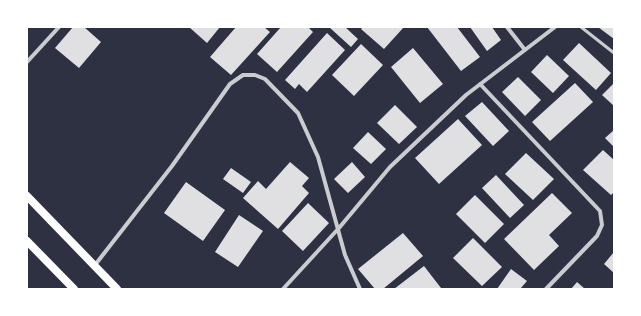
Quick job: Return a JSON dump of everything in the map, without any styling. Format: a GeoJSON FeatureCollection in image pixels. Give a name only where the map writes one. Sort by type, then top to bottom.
{"type":"FeatureCollection","features":[{"type":"Feature","properties":{"kind":"main road"},"geometry":{"type":"LineString","coordinates":[[27,196],[117,289]]}},
{"type":"Feature","properties":{"kind":"main road"},"geometry":{"type":"LineString","coordinates":[[27,241],[74,289]]}},
{"type":"Feature","properties":{"kind":"street"},"geometry":{"type":"LineString","coordinates":[[27,62],[59,27]]}},
{"type":"Feature","properties":{"kind":"street"},"geometry":{"type":"LineString","coordinates":[[507,27],[524,50]]}},
{"type":"Feature","properties":{"kind":"street"},"geometry":{"type":"LineString","coordinates":[[283,289],[339,228],[390,167],[480,84],[555,27]]}},
{"type":"Feature","properties":{"kind":"street"},"geometry":{"type":"LineString","coordinates":[[95,265],[172,166],[230,84],[243,76],[255,74],[265,79],[298,113],[318,157],[339,228],[345,255],[360,289]]}},
{"type":"Feature","properties":{"kind":"street"},"geometry":{"type":"LineString","coordinates":[[480,84],[600,211],[602,225],[597,236],[546,289]]}},
{"type":"Feature","properties":{"kind":"lane"},"geometry":{"type":"LineString","coordinates":[[581,27],[614,53]]}},
{"type":"Feature","properties":{"kind":"building"},"geometry":{"type":"Polygon","coordinates":[[[73,27],[84,27],[101,42],[79,68],[55,48],[73,27]]]}},
{"type":"Feature","properties":{"kind":"building"},"geometry":{"type":"Polygon","coordinates":[[[189,27],[220,27],[207,43],[189,27]]]}},
{"type":"Feature","properties":{"kind":"building"},"geometry":{"type":"Polygon","coordinates":[[[236,27],[264,27],[270,32],[231,75],[210,57],[236,27]]]}},
{"type":"Feature","properties":{"kind":"building"},"geometry":{"type":"Polygon","coordinates":[[[281,27],[308,27],[313,32],[277,72],[257,54],[281,27]]]}},
{"type":"Feature","properties":{"kind":"building"},"geometry":{"type":"Polygon","coordinates":[[[329,27],[345,27],[358,39],[351,47],[329,27]]]}},
{"type":"Feature","properties":{"kind":"building"},"geometry":{"type":"Polygon","coordinates":[[[363,27],[404,27],[384,49],[361,29],[363,27]]]}},
{"type":"Feature","properties":{"kind":"building"},"geometry":{"type":"Polygon","coordinates":[[[427,27],[457,27],[480,57],[461,71],[427,27]]]}},
{"type":"Feature","properties":{"kind":"building"},"geometry":{"type":"Polygon","coordinates":[[[470,27],[492,27],[501,40],[487,51],[470,27]]]}},
{"type":"Feature","properties":{"kind":"building"},"geometry":{"type":"Polygon","coordinates":[[[598,27],[614,27],[614,39],[598,27]]]}},
{"type":"Feature","properties":{"kind":"building"},"geometry":{"type":"Polygon","coordinates":[[[327,33],[345,50],[307,92],[299,84],[295,89],[285,80],[327,33]]]}},
{"type":"Feature","properties":{"kind":"building"},"geometry":{"type":"Polygon","coordinates":[[[579,43],[611,73],[596,90],[563,60],[579,43]]]}},
{"type":"Feature","properties":{"kind":"building"},"geometry":{"type":"Polygon","coordinates":[[[361,44],[383,65],[354,96],[332,75],[361,44]]]}},
{"type":"Feature","properties":{"kind":"building"},"geometry":{"type":"Polygon","coordinates":[[[413,48],[443,84],[420,103],[391,67],[413,48]]]}},
{"type":"Feature","properties":{"kind":"building"},"geometry":{"type":"Polygon","coordinates":[[[547,55],[569,76],[553,93],[531,72],[547,55]]]}},
{"type":"Feature","properties":{"kind":"building"},"geometry":{"type":"Polygon","coordinates":[[[518,77],[541,100],[525,116],[502,92],[518,77]]]}},
{"type":"Feature","properties":{"kind":"building"},"geometry":{"type":"Polygon","coordinates":[[[575,83],[593,102],[550,141],[532,122],[575,83]]]}},
{"type":"Feature","properties":{"kind":"building"},"geometry":{"type":"Polygon","coordinates":[[[614,83],[614,106],[602,95],[614,83]]]}},
{"type":"Feature","properties":{"kind":"building"},"geometry":{"type":"Polygon","coordinates":[[[482,102],[509,131],[493,146],[465,116],[482,102]]]}},
{"type":"Feature","properties":{"kind":"building"},"geometry":{"type":"Polygon","coordinates":[[[395,105],[417,127],[399,144],[377,123],[395,105]]]}},
{"type":"Feature","properties":{"kind":"building"},"geometry":{"type":"Polygon","coordinates":[[[458,119],[482,145],[439,184],[415,158],[458,119]]]}},
{"type":"Feature","properties":{"kind":"building"},"geometry":{"type":"Polygon","coordinates":[[[614,130],[614,147],[605,138],[614,130]]]}},
{"type":"Feature","properties":{"kind":"building"},"geometry":{"type":"Polygon","coordinates":[[[368,132],[386,149],[371,164],[353,148],[368,132]]]}},
{"type":"Feature","properties":{"kind":"building"},"geometry":{"type":"Polygon","coordinates":[[[603,150],[614,160],[614,192],[611,195],[583,170],[603,150]]]}},
{"type":"Feature","properties":{"kind":"building"},"geometry":{"type":"Polygon","coordinates":[[[526,153],[554,179],[533,200],[505,174],[526,153]]]}},
{"type":"Feature","properties":{"kind":"building"},"geometry":{"type":"Polygon","coordinates":[[[290,162],[309,178],[302,186],[309,193],[278,229],[243,198],[258,181],[266,189],[290,162]]]}},
{"type":"Feature","properties":{"kind":"building"},"geometry":{"type":"Polygon","coordinates":[[[352,162],[365,177],[348,193],[334,179],[352,162]]]}},
{"type":"Feature","properties":{"kind":"building"},"geometry":{"type":"Polygon","coordinates":[[[231,168],[251,182],[243,193],[223,179],[231,168]]]}},
{"type":"Feature","properties":{"kind":"building"},"geometry":{"type":"Polygon","coordinates":[[[496,175],[524,205],[510,218],[482,188],[496,175]]]}},
{"type":"Feature","properties":{"kind":"building"},"geometry":{"type":"Polygon","coordinates":[[[186,182],[225,210],[203,241],[164,213],[186,182]]]}},
{"type":"Feature","properties":{"kind":"building"},"geometry":{"type":"Polygon","coordinates":[[[552,193],[572,213],[549,235],[559,246],[534,270],[504,239],[552,193]]]}},
{"type":"Feature","properties":{"kind":"building"},"geometry":{"type":"Polygon","coordinates":[[[475,195],[504,224],[485,243],[456,214],[475,195]]]}},
{"type":"Feature","properties":{"kind":"building"},"geometry":{"type":"Polygon","coordinates":[[[308,203],[329,223],[303,251],[282,231],[308,203]]]}},
{"type":"Feature","properties":{"kind":"building"},"geometry":{"type":"Polygon","coordinates":[[[239,215],[263,231],[238,267],[215,252],[239,215]]]}},
{"type":"Feature","properties":{"kind":"building"},"geometry":{"type":"Polygon","coordinates":[[[403,233],[423,256],[383,289],[375,289],[358,269],[403,233]]]}},
{"type":"Feature","properties":{"kind":"building"},"geometry":{"type":"Polygon","coordinates":[[[473,238],[502,267],[482,286],[453,258],[473,238]]]}},
{"type":"Feature","properties":{"kind":"building"},"geometry":{"type":"Polygon","coordinates":[[[614,252],[614,273],[604,264],[614,252]]]}},
{"type":"Feature","properties":{"kind":"building"},"geometry":{"type":"Polygon","coordinates":[[[424,266],[441,288],[394,289],[424,266]]]}},
{"type":"Feature","properties":{"kind":"building"},"geometry":{"type":"Polygon","coordinates":[[[511,269],[527,281],[520,289],[497,289],[511,269]]]}},
{"type":"Feature","properties":{"kind":"building"},"geometry":{"type":"Polygon","coordinates":[[[577,282],[585,289],[571,289],[577,282]]]}}]}
